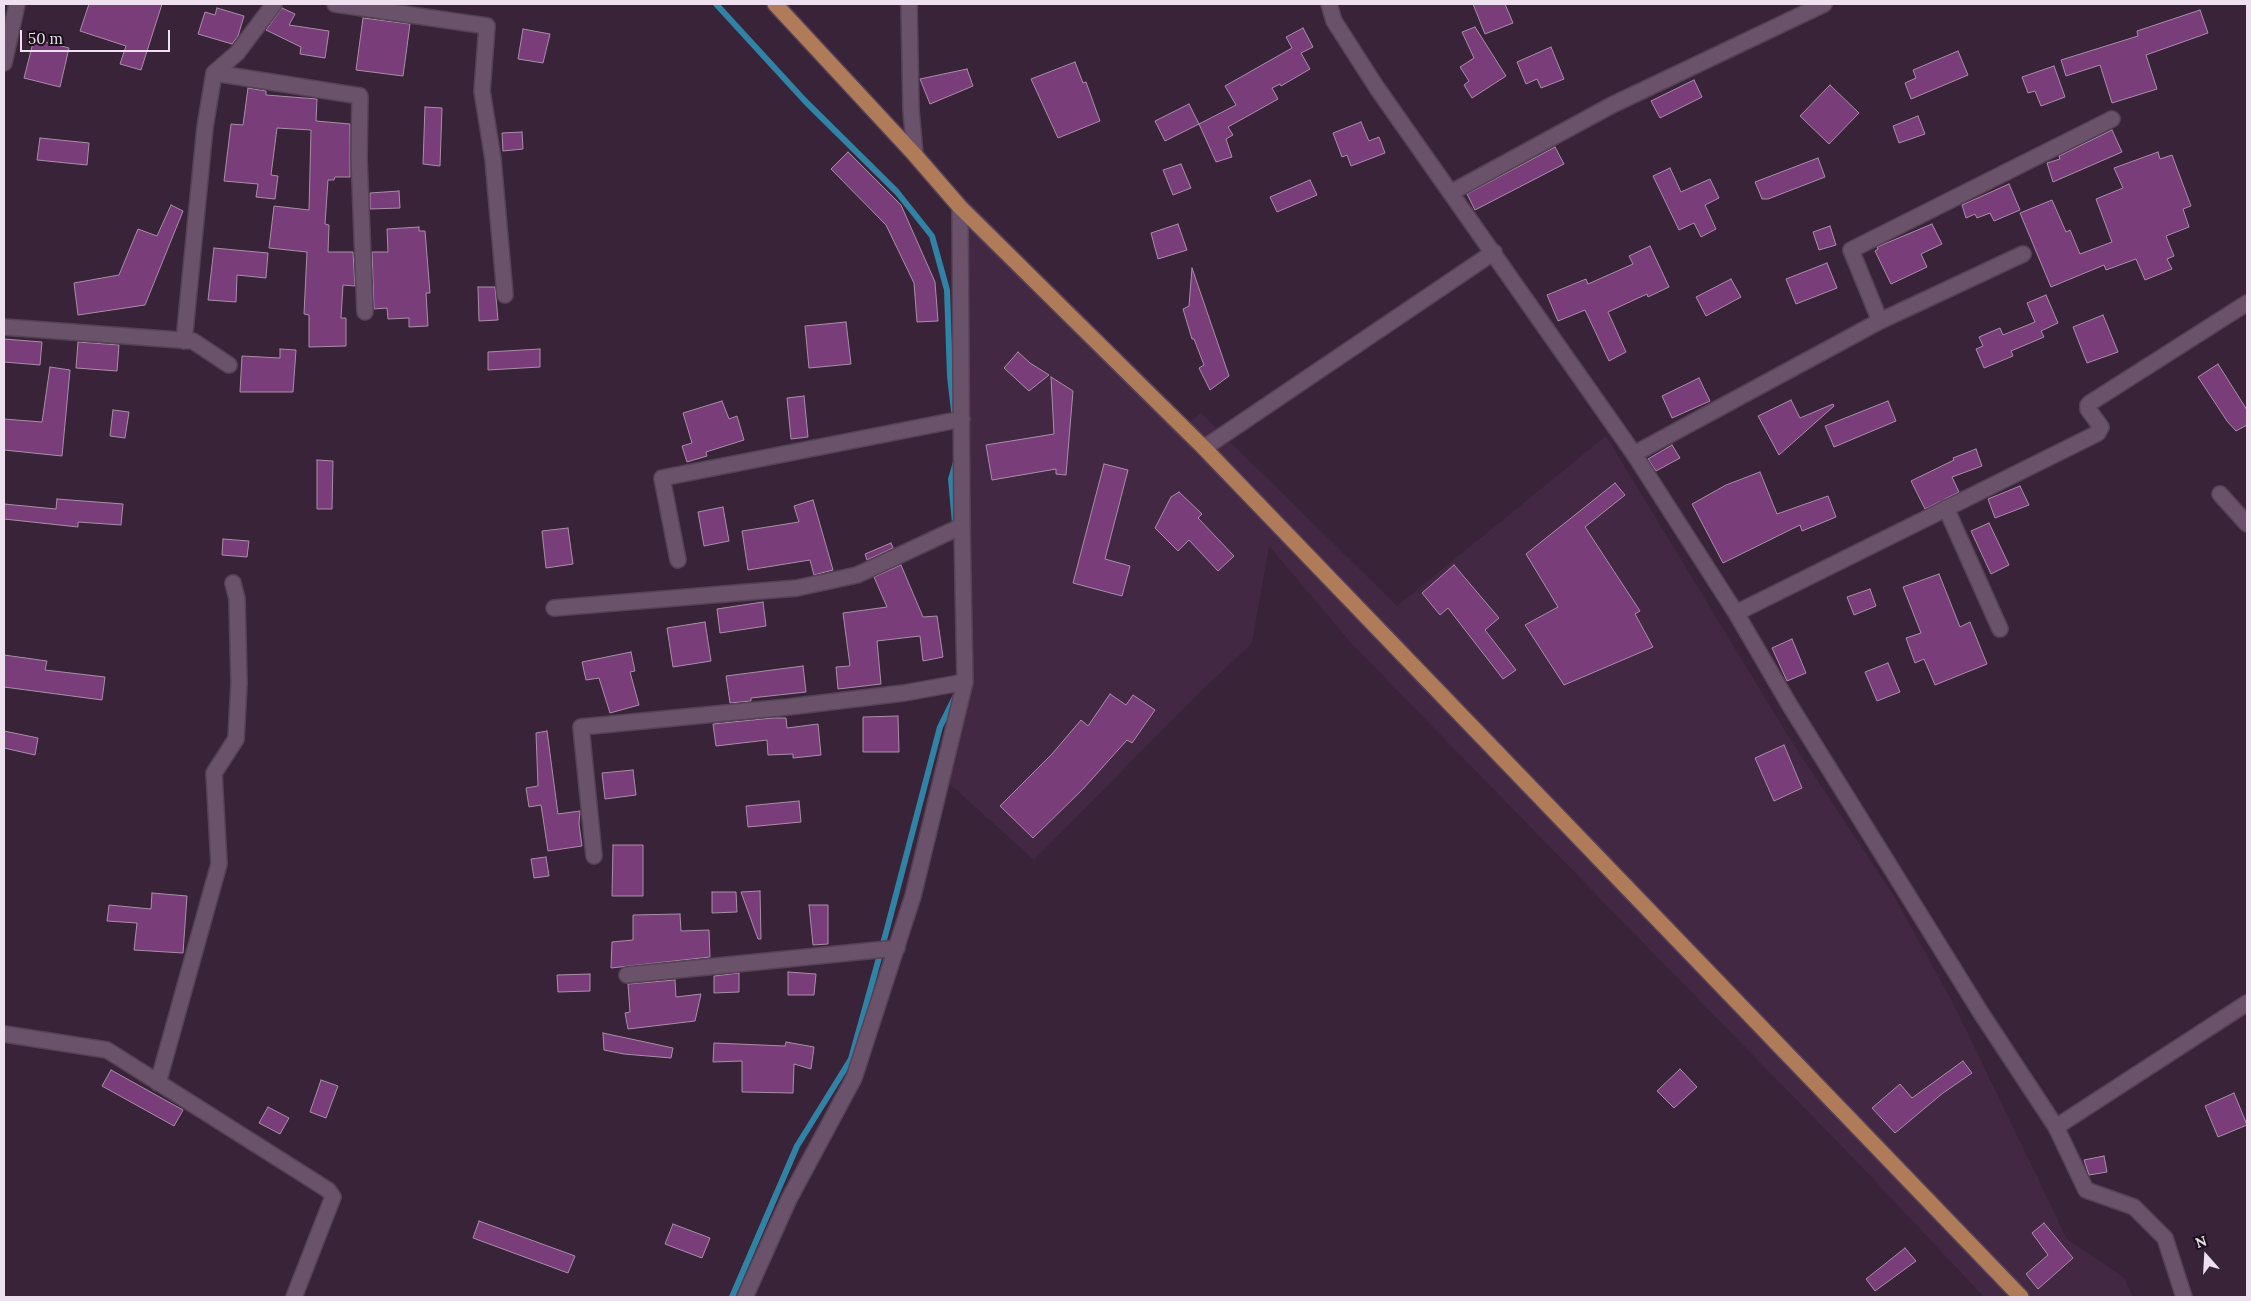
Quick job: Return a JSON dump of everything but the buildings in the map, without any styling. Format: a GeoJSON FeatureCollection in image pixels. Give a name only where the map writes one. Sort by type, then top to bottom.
{"type":"FeatureCollection","features":[{"type":"Feature","properties":{"kind":"highway"},"geometry":{"type":"LineString","coordinates":[[775,4],[915,154],[960,207],[1204,448],[2021,1297]]}},
{"type":"Feature","properties":{"kind":"street"},"geometry":{"type":"LineString","coordinates":[[4,63],[17,4]]}},
{"type":"Feature","properties":{"kind":"street"},"geometry":{"type":"LineString","coordinates":[[184,340],[205,127],[214,73],[237,53],[274,4]]}},
{"type":"Feature","properties":{"kind":"street"},"geometry":{"type":"LineString","coordinates":[[335,4],[487,26],[482,91],[493,159],[505,295]]}},
{"type":"Feature","properties":{"kind":"street"},"geometry":{"type":"LineString","coordinates":[[909,4],[911,110],[915,154]]}},
{"type":"Feature","properties":{"kind":"street"},"geometry":{"type":"LineString","coordinates":[[1330,4],[1334,21],[1378,88],[1634,454],[1736,613],[1789,704],[1976,1005],[2056,1127],[2086,1190],[2134,1207],[2165,1238],[2184,1297]]}},
{"type":"Feature","properties":{"kind":"street"},"geometry":{"type":"LineString","coordinates":[[1452,192],[1612,106],[1824,4]]}},
{"type":"Feature","properties":{"kind":"street"},"geometry":{"type":"LineString","coordinates":[[214,73],[360,96],[359,157],[365,312]]}},
{"type":"Feature","properties":{"kind":"street"},"geometry":{"type":"LineString","coordinates":[[1880,321],[1851,250],[2112,119]]}},
{"type":"Feature","properties":{"kind":"street"},"geometry":{"type":"LineString","coordinates":[[745,1297],[789,1199],[854,1078],[913,896],[965,682],[960,207]]}},
{"type":"Feature","properties":{"kind":"street"},"geometry":{"type":"LineString","coordinates":[[1204,448],[1494,252]]}},
{"type":"Feature","properties":{"kind":"street"},"geometry":{"type":"LineString","coordinates":[[1634,454],[1880,321],[2023,254]]}},
{"type":"Feature","properties":{"kind":"street"},"geometry":{"type":"LineString","coordinates":[[1736,613],[2098,433],[2101,427],[2088,409],[2090,403],[2247,303]]}},
{"type":"Feature","properties":{"kind":"street"},"geometry":{"type":"LineString","coordinates":[[4,328],[193,341],[229,365]]}},
{"type":"Feature","properties":{"kind":"street"},"geometry":{"type":"LineString","coordinates":[[678,560],[662,478],[962,418]]}},
{"type":"Feature","properties":{"kind":"street"},"geometry":{"type":"LineString","coordinates":[[2220,494],[2247,524]]}},
{"type":"Feature","properties":{"kind":"street"},"geometry":{"type":"LineString","coordinates":[[1946,508],[2000,629]]}},
{"type":"Feature","properties":{"kind":"street"},"geometry":{"type":"LineString","coordinates":[[554,608],[797,588],[857,575],[962,526]]}},
{"type":"Feature","properties":{"kind":"street"},"geometry":{"type":"LineString","coordinates":[[158,1083],[218,864],[214,773],[236,739],[239,683],[237,598],[233,583]]}},
{"type":"Feature","properties":{"kind":"street"},"geometry":{"type":"LineString","coordinates":[[594,856],[581,727],[788,707],[904,693],[965,682]]}},
{"type":"Feature","properties":{"kind":"street"},"geometry":{"type":"LineString","coordinates":[[626,976],[897,948]]}},
{"type":"Feature","properties":{"kind":"street"},"geometry":{"type":"LineString","coordinates":[[2056,1127],[2247,1003]]}},
{"type":"Feature","properties":{"kind":"street"},"geometry":{"type":"LineString","coordinates":[[4,1034],[107,1050],[328,1190],[333,1197],[294,1297]]}},
{"type":"Feature","properties":{"kind":"shaded area"},"geometry":{"type":"Polygon","coordinates":[[[966,199],[1189,423],[1201,413],[1397,606],[1606,436],[1790,739],[1894,896],[1954,1005],[2067,1239],[2123,1277],[2133,1297],[1984,1297],[1860,1165],[1352,644],[1269,546],[1252,643],[1194,698],[1034,860],[942,777],[973,685],[966,199]]]}},
{"type":"Feature","properties":{"kind":"waterway"},"geometry":{"type":"LineString","coordinates":[[716,4],[805,101],[897,192],[932,236],[947,290],[950,376],[955,420]]}},
{"type":"Feature","properties":{"kind":"waterway"},"geometry":{"type":"LineString","coordinates":[[955,523],[951,479],[956,462]]}},
{"type":"Feature","properties":{"kind":"waterway"},"geometry":{"type":"LineString","coordinates":[[732,1297],[797,1146],[851,1059],[940,727],[956,695]]}}]}
